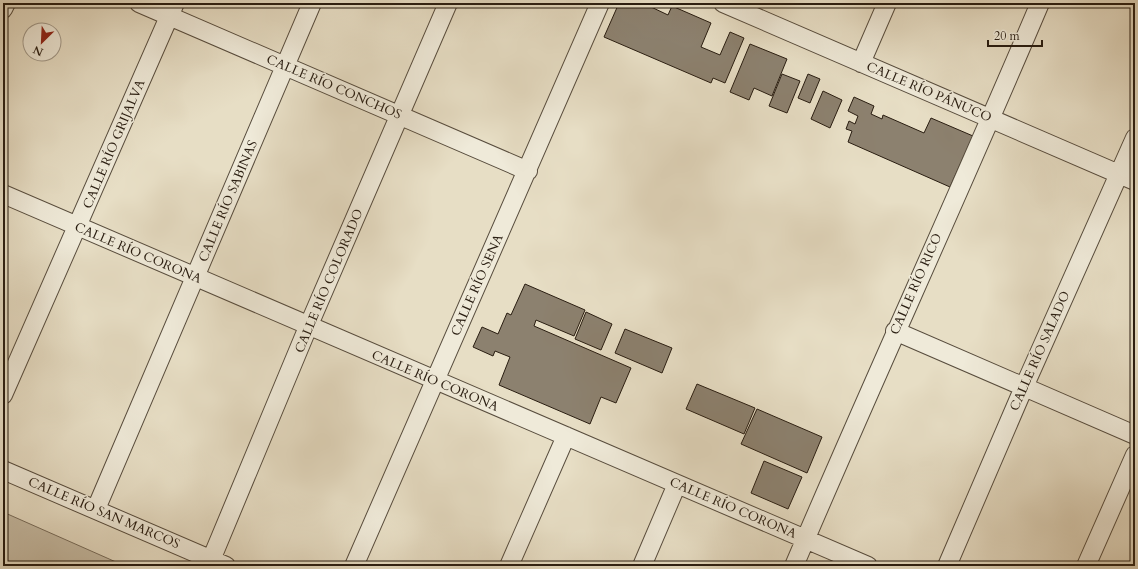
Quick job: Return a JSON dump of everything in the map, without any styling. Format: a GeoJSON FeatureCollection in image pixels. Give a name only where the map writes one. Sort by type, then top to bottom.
{"type":"FeatureCollection","features":[{"type":"Feature","properties":{"kind":"street"},"geometry":{"type":"LineString","coordinates":[[3,9],[6,3]]}},
{"type":"Feature","properties":{"kind":"street","name":"CALLE RÍO CONCHOS"},"geometry":{"type":"LineString","coordinates":[[139,3],[172,10],[285,66],[528,171]]}},
{"type":"Feature","properties":{"kind":"street","name":"CALLE RÍO SABINAS"},"geometry":{"type":"LineString","coordinates":[[96,509],[312,3]]}},
{"type":"Feature","properties":{"kind":"street","name":"CALLE RÍO COLORADO"},"geometry":{"type":"LineString","coordinates":[[219,563],[308,327],[448,3]]}},
{"type":"Feature","properties":{"kind":"street","name":"CALLE RÍO SENA"},"geometry":{"type":"LineString","coordinates":[[354,566],[434,380],[528,171],[600,3]]}},
{"type":"Feature","properties":{"kind":"street","name":"CALLE RÍO PÁNUCO"},"geometry":{"type":"LineString","coordinates":[[724,3],[748,8],[861,63],[1127,178]]}},
{"type":"Feature","properties":{"kind":"street"},"geometry":{"type":"LineString","coordinates":[[861,63],[887,3]]}},
{"type":"Feature","properties":{"kind":"street","name":"CALLE RÍO RICO"},"geometry":{"type":"LineString","coordinates":[[794,566],[895,331],[991,118],[1040,3]]}},
{"type":"Feature","properties":{"kind":"street","name":"CALLE RÍO GRIJALVA"},"geometry":{"type":"LineString","coordinates":[[3,395],[78,228],[172,10]]}},
{"type":"Feature","properties":{"kind":"street","name":"CALLE RÍO SALADO"},"geometry":{"type":"LineString","coordinates":[[947,566],[1024,387],[1127,178],[1135,138]]}},
{"type":"Feature","properties":{"kind":"street","name":"CALLE RÍO CORONA"},"geometry":{"type":"LineString","coordinates":[[3,194],[308,327],[868,566]]}},
{"type":"Feature","properties":{"kind":"street"},"geometry":{"type":"LineString","coordinates":[[895,331],[1135,435]]}},
{"type":"Feature","properties":{"kind":"street"},"geometry":{"type":"LineString","coordinates":[[509,566],[566,436]]}},
{"type":"Feature","properties":{"kind":"street"},"geometry":{"type":"LineString","coordinates":[[1086,566],[1135,455]]}},
{"type":"Feature","properties":{"kind":"street","name":"CALLE RÍO SAN MARCOS"},"geometry":{"type":"LineString","coordinates":[[3,470],[219,563]]}},
{"type":"Feature","properties":{"kind":"street"},"geometry":{"type":"LineString","coordinates":[[642,566],[677,484]]}},
{"type":"Feature","properties":{"kind":"shaded area"},"geometry":{"type":"Polygon","coordinates":[[[3,512],[125,566],[3,566],[3,512]]]}},
{"type":"Feature","properties":{"kind":"building"},"geometry":{"type":"Polygon","coordinates":[[[619,3],[651,3],[649,6],[668,15],[672,6],[711,23],[701,47],[720,55],[730,32],[744,38],[725,83],[713,78],[711,83],[604,37],[619,3]]]}},
{"type":"Feature","properties":{"kind":"building"},"geometry":{"type":"Polygon","coordinates":[[[750,44],[787,59],[772,96],[754,88],[749,100],[730,92],[750,44]]]}},
{"type":"Feature","properties":{"kind":"building"},"geometry":{"type":"Polygon","coordinates":[[[782,74],[800,81],[787,113],[769,106],[782,74]]]}},
{"type":"Feature","properties":{"kind":"building"},"geometry":{"type":"Polygon","coordinates":[[[808,74],[820,79],[810,103],[798,98],[808,74]]]}},
{"type":"Feature","properties":{"kind":"building"},"geometry":{"type":"Polygon","coordinates":[[[823,91],[842,100],[830,128],[811,119],[823,91]]]}},
{"type":"Feature","properties":{"kind":"building"},"geometry":{"type":"Polygon","coordinates":[[[854,97],[874,106],[871,114],[882,119],[883,115],[924,133],[931,118],[973,136],[950,187],[848,142],[852,131],[846,129],[849,121],[855,124],[858,116],[848,111],[854,97]]]}},
{"type":"Feature","properties":{"kind":"building"},"geometry":{"type":"Polygon","coordinates":[[[525,284],[585,310],[574,336],[536,320],[534,326],[631,368],[616,403],[601,397],[590,424],[499,385],[510,357],[495,351],[493,356],[473,347],[482,327],[498,334],[507,313],[511,315],[525,284]]]}},
{"type":"Feature","properties":{"kind":"building"},"geometry":{"type":"Polygon","coordinates":[[[586,312],[612,324],[601,350],[575,339],[586,312]]]}},
{"type":"Feature","properties":{"kind":"building"},"geometry":{"type":"Polygon","coordinates":[[[625,329],[672,348],[662,373],[615,353],[625,329]]]}},
{"type":"Feature","properties":{"kind":"building"},"geometry":{"type":"Polygon","coordinates":[[[697,384],[755,408],[744,434],[686,409],[697,384]]]}},
{"type":"Feature","properties":{"kind":"building"},"geometry":{"type":"Polygon","coordinates":[[[757,409],[822,437],[807,473],[741,444],[757,409]]]}},
{"type":"Feature","properties":{"kind":"building"},"geometry":{"type":"Polygon","coordinates":[[[764,461],[802,477],[788,509],[751,493],[764,461]]]}}]}
